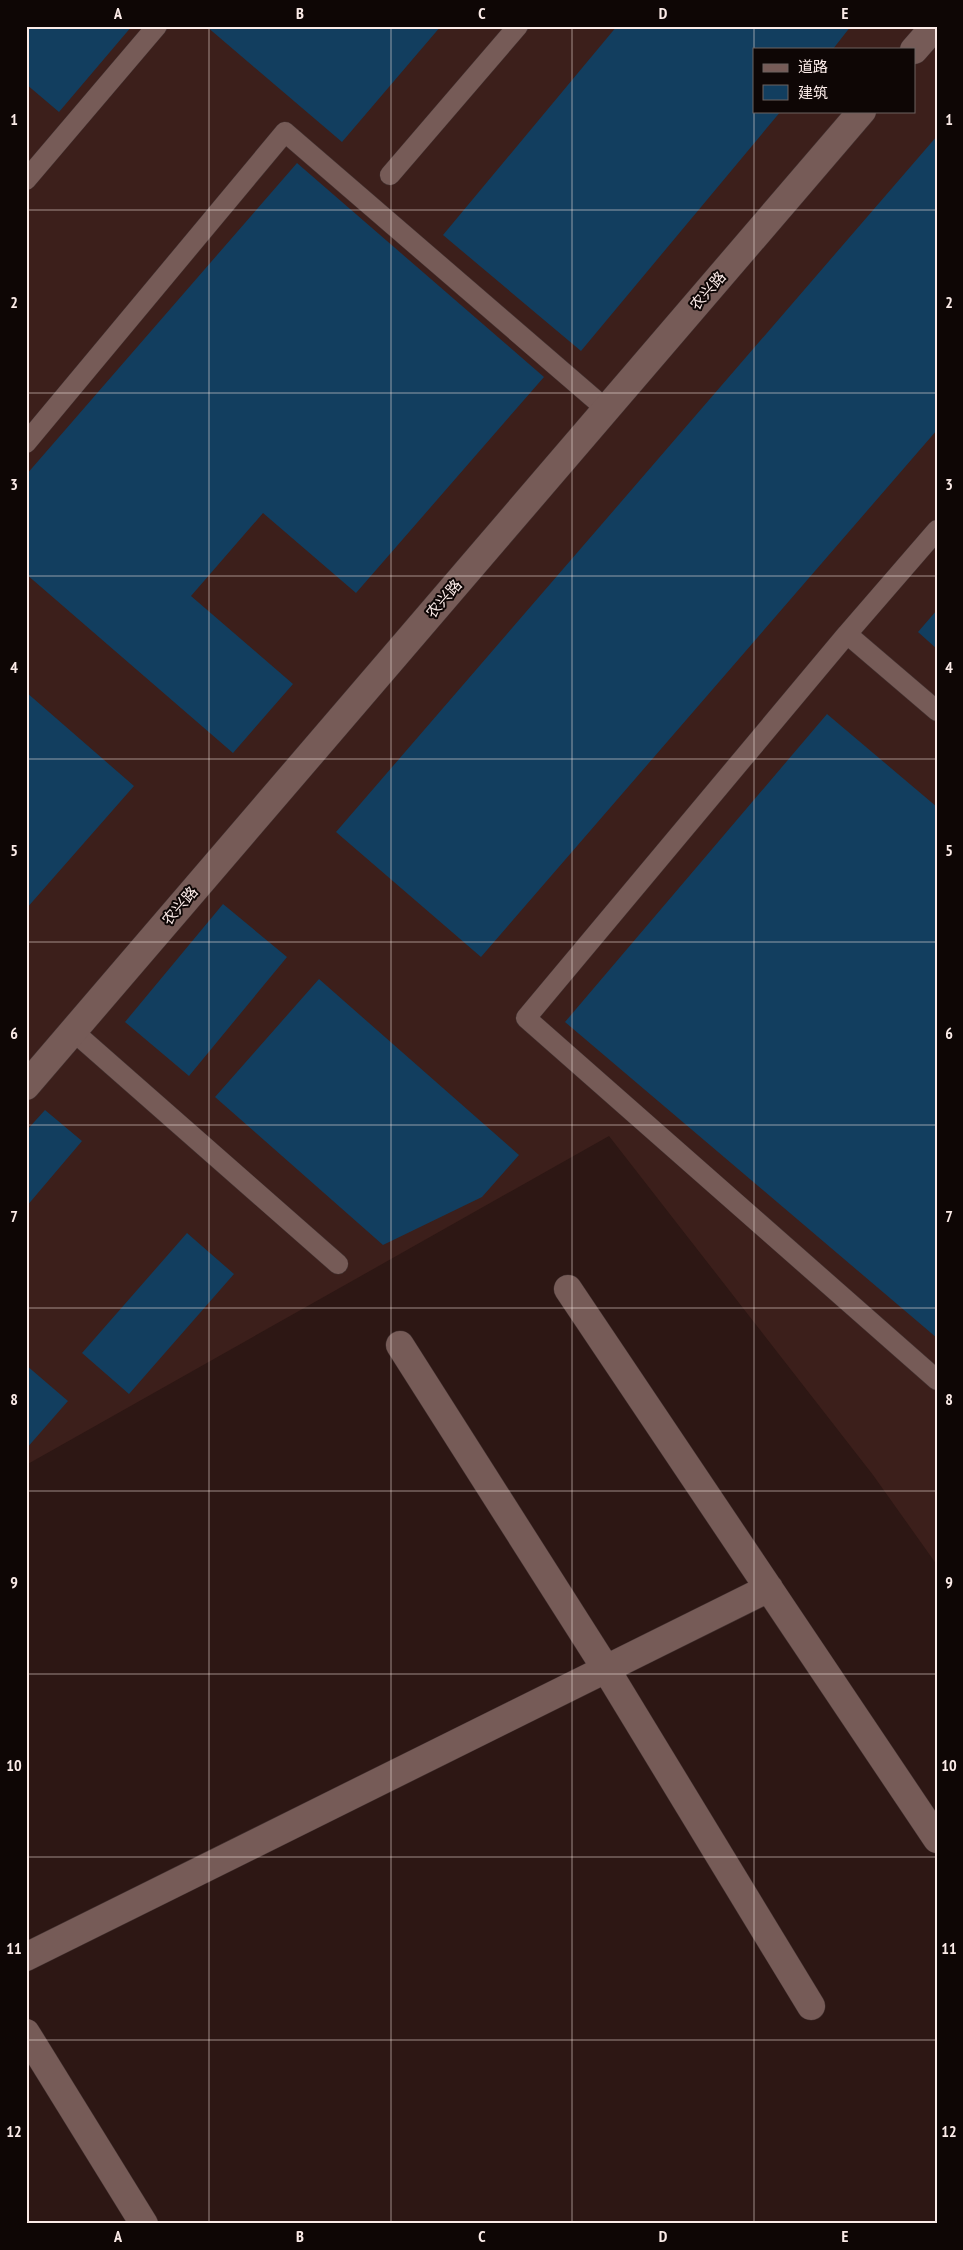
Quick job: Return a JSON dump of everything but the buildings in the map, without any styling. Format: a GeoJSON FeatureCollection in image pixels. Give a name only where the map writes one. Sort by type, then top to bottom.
{"type":"FeatureCollection","features":[{"type":"Feature","properties":{"kind":"street"},"geometry":{"type":"LineString","coordinates":[[916,48],[935,26]]}},
{"type":"Feature","properties":{"kind":"street","name":"农兴路"},"geometry":{"type":"LineString","coordinates":[[26,1086],[861,112]]}},
{"type":"Feature","properties":{"kind":"street"},"geometry":{"type":"LineString","coordinates":[[568,1289],[937,1839]]}},
{"type":"Feature","properties":{"kind":"street"},"geometry":{"type":"LineString","coordinates":[[400,1345],[606,1669],[811,2006]]}},
{"type":"Feature","properties":{"kind":"street"},"geometry":{"type":"LineString","coordinates":[[26,1957],[768,1588]]}},
{"type":"Feature","properties":{"kind":"street"},"geometry":{"type":"LineString","coordinates":[[26,2033],[144,2224]]}},
{"type":"Feature","properties":{"kind":"lane"},"geometry":{"type":"LineString","coordinates":[[26,180],[157,26]]}},
{"type":"Feature","properties":{"kind":"lane"},"geometry":{"type":"LineString","coordinates":[[390,175],[518,26]]}},
{"type":"Feature","properties":{"kind":"lane"},"geometry":{"type":"LineString","coordinates":[[26,443],[285,132],[606,409]]}},
{"type":"Feature","properties":{"kind":"lane"},"geometry":{"type":"LineString","coordinates":[[937,530],[847,634],[526,1018],[937,1380]]}},
{"type":"Feature","properties":{"kind":"lane"},"geometry":{"type":"LineString","coordinates":[[847,634],[937,711]]}},
{"type":"Feature","properties":{"kind":"lane"},"geometry":{"type":"LineString","coordinates":[[73,1031],[338,1264]]}},
{"type":"Feature","properties":{"kind":"shaded area"},"geometry":{"type":"Polygon","coordinates":[[[26,26],[937,26],[937,1565],[873,1475],[609,1136],[26,1465],[26,26]]]}}]}
